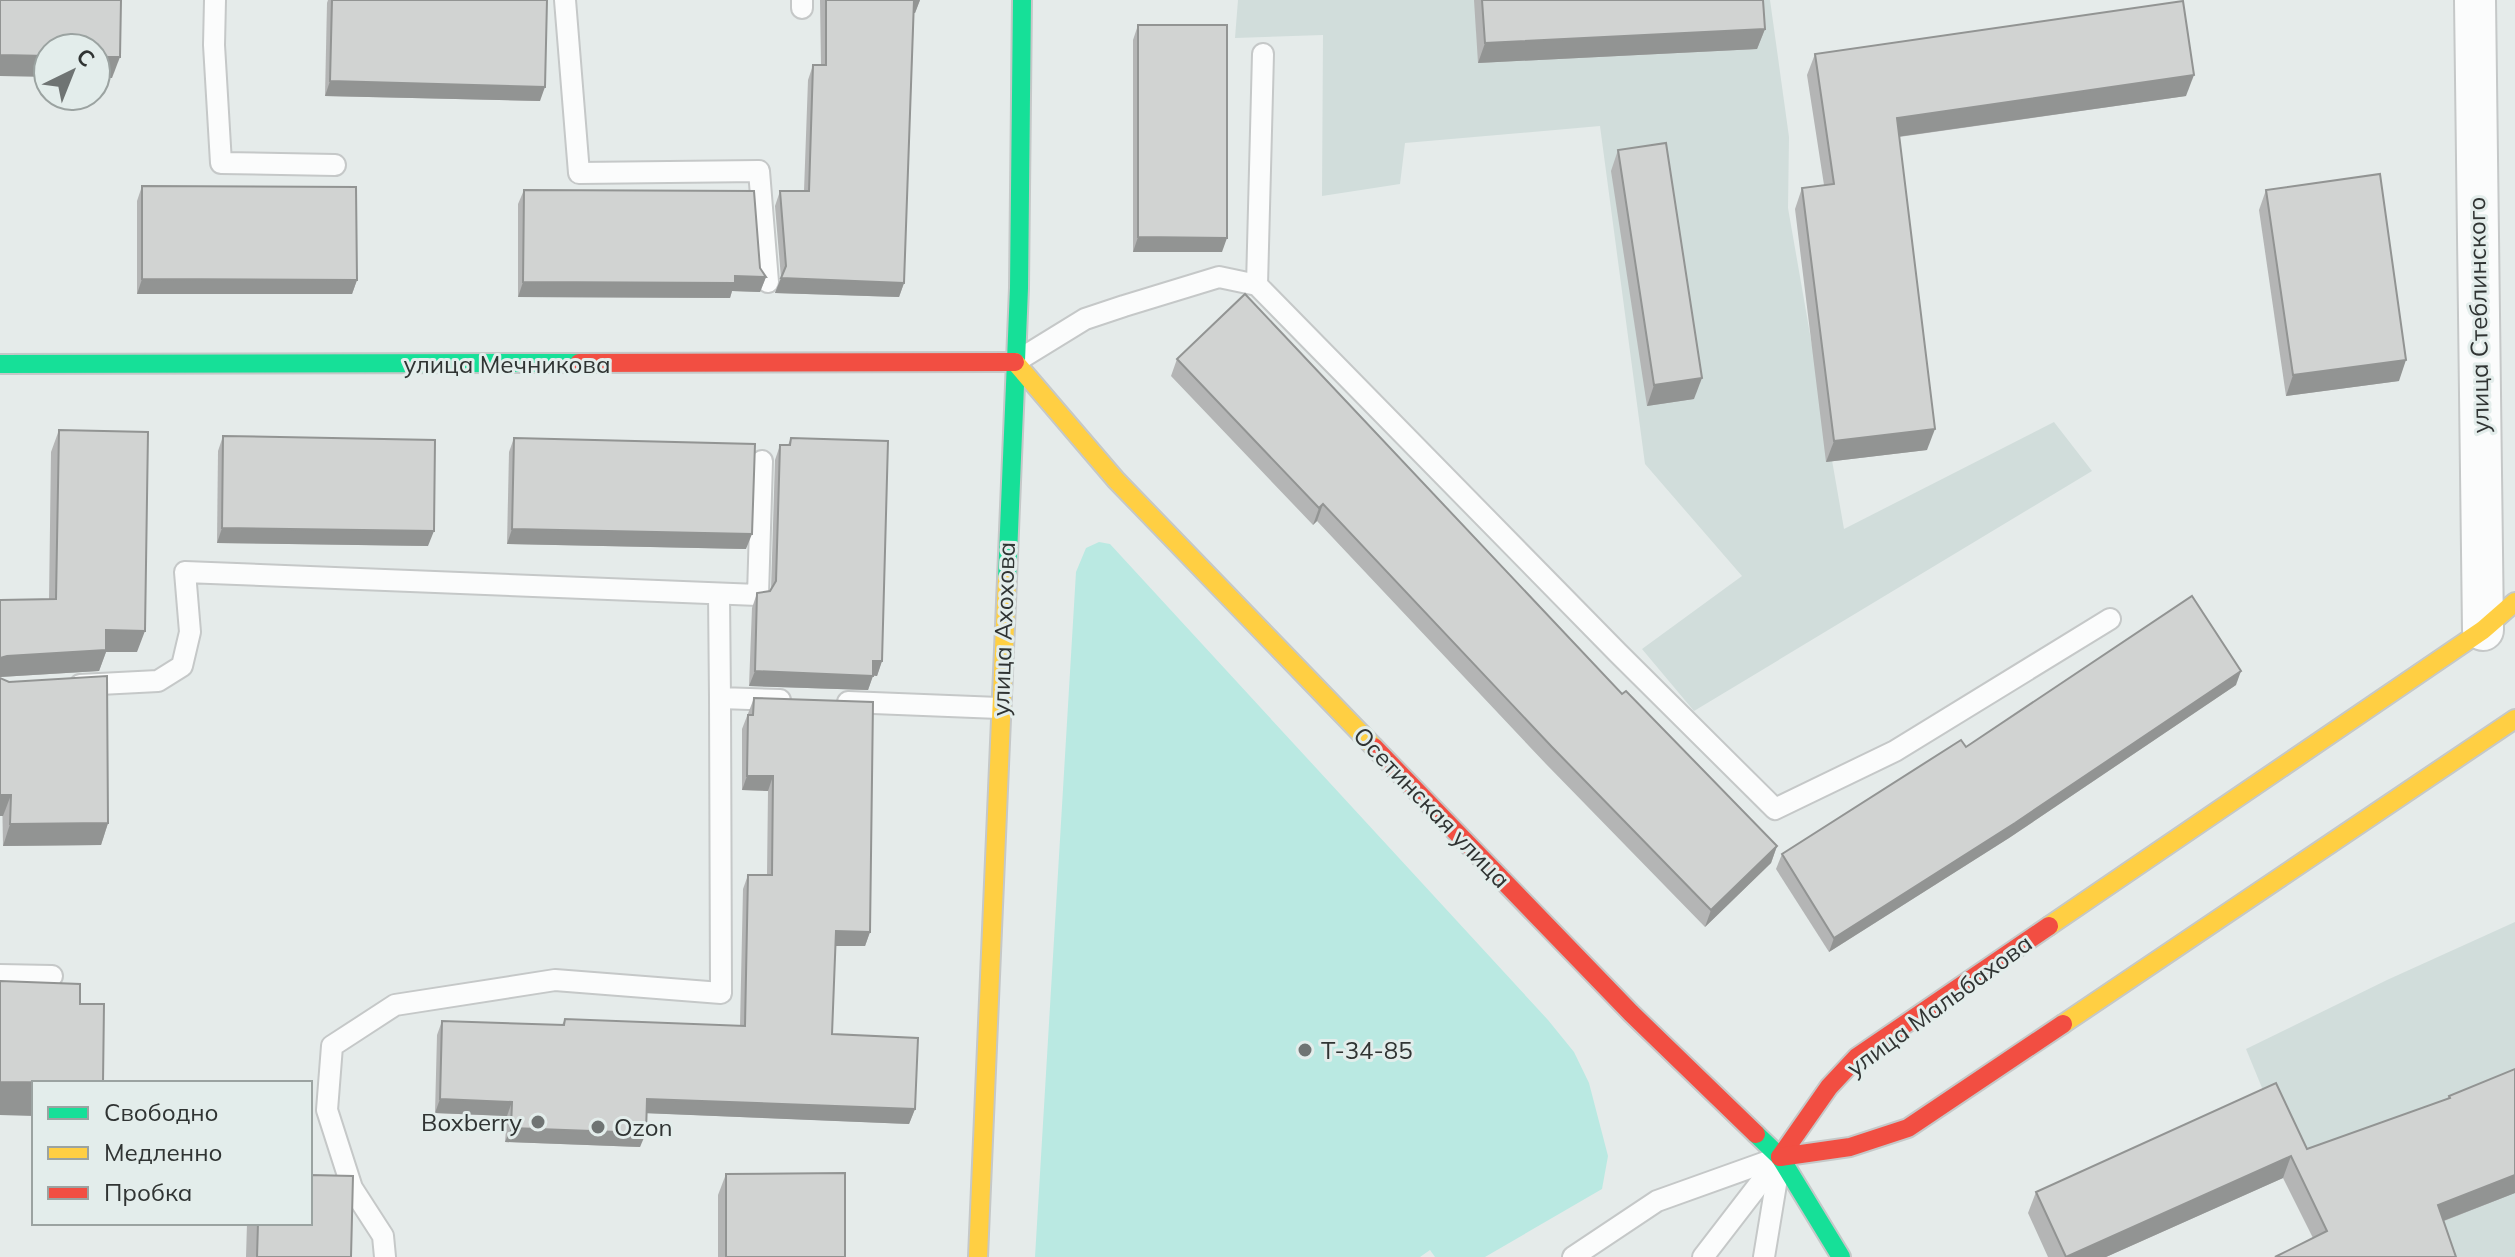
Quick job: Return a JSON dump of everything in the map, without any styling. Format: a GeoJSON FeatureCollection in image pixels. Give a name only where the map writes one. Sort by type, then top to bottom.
{"type":"FeatureCollection","features":[{"type":"Feature","properties":{"kind":"main road","name":"улица Ахохова"},"geometry":{"type":"LineString","coordinates":[[978,1257],[1019,288],[1022,0]]}},
{"type":"Feature","properties":{"kind":"main road","name":"улица Мечникова"},"geometry":{"type":"LineString","coordinates":[[0,364],[1015,362]]}},
{"type":"Feature","properties":{"kind":"main road","name":"Осетинская улица"},"geometry":{"type":"LineString","coordinates":[[1015,362],[1138,503],[1631,1013],[1780,1157],[1841,1257]]}},
{"type":"Feature","properties":{"kind":"main road","name":"улица Мальбахова"},"geometry":{"type":"LineString","coordinates":[[1780,1157],[1829,1087],[1857,1057],[2483,630],[2515,602]]}},
{"type":"Feature","properties":{"kind":"main road"},"geometry":{"type":"LineString","coordinates":[[1780,1157],[1850,1147],[1908,1128],[2515,719]]}},
{"type":"Feature","properties":{"kind":"street","name":"улица Стеблинского"},"geometry":{"type":"LineString","coordinates":[[2475,0],[2483,630]]}},
{"type":"Feature","properties":{"kind":"lane"},"geometry":{"type":"LineString","coordinates":[[215,0],[214,45],[221,163],[335,165]]}},
{"type":"Feature","properties":{"kind":"lane"},"geometry":{"type":"LineString","coordinates":[[565,0],[579,173],[759,171],[768,282]]}},
{"type":"Feature","properties":{"kind":"lane"},"geometry":{"type":"LineString","coordinates":[[1257,285],[1263,54]]}},
{"type":"Feature","properties":{"kind":"lane"},"geometry":{"type":"LineString","coordinates":[[1015,362],[1085,319],[1124,306],[1219,277],[1257,285],[1775,809],[1895,751],[2110,619]]}},
{"type":"Feature","properties":{"kind":"lane"},"geometry":{"type":"LineString","coordinates":[[63,686],[158,681],[182,666],[190,632],[185,572],[758,595],[762,461]]}},
{"type":"Feature","properties":{"kind":"lane"},"geometry":{"type":"LineString","coordinates":[[385,1257],[383,1236],[352,1188],[327,1110],[332,1046],[395,1005],[555,980],[721,993],[719,594]]}},
{"type":"Feature","properties":{"kind":"lane"},"geometry":{"type":"LineString","coordinates":[[720,698],[798,701]]}},
{"type":"Feature","properties":{"kind":"lane"},"geometry":{"type":"LineString","coordinates":[[829,702],[999,708]]}},
{"type":"Feature","properties":{"kind":"lane"},"geometry":{"type":"LineString","coordinates":[[0,975],[52,976]]}},
{"type":"Feature","properties":{"kind":"lane"},"geometry":{"type":"LineString","coordinates":[[1573,1257],[1657,1201],[1780,1157]]}},
{"type":"Feature","properties":{"kind":"lane"},"geometry":{"type":"LineString","coordinates":[[1703,1257],[1780,1157]]}},
{"type":"Feature","properties":{"kind":"lane"},"geometry":{"type":"LineString","coordinates":[[1764,1257],[1780,1157]]}},
{"type":"Feature","properties":{"kind":"shaded area"},"geometry":{"type":"Polygon","coordinates":[[[1238,0],[1770,0],[1789,137],[1788,208],[1844,529],[2054,422],[2092,471],[1694,711],[1642,649],[1742,576],[1645,464],[1600,126],[1405,143],[1400,184],[1322,196],[1323,35],[1235,38],[1238,0]]]}},
{"type":"Feature","properties":{"kind":"shaded area"},"geometry":{"type":"Polygon","coordinates":[[[1099,542],[1110,544],[1574,1052],[1589,1083],[1608,1156],[1602,1189],[1485,1257],[1435,1257],[1430,1250],[1420,1257],[1035,1257],[1076,572],[1086,548],[1099,542]]]}},
{"type":"Feature","properties":{"kind":"shaded area"},"geometry":{"type":"Polygon","coordinates":[[[2515,922],[2515,1257],[2373,1257],[2305,1192],[2246,1049],[2515,922]]]}},
{"type":"Feature","properties":{"kind":"building"},"geometry":{"type":"Polygon","coordinates":[[[0,0],[121,0],[120,57],[112,57],[112,32],[32,32],[32,56],[0,55],[0,0]]]}},
{"type":"Feature","properties":{"kind":"building"},"geometry":{"type":"Polygon","coordinates":[[[332,0],[547,0],[545,87],[330,81],[332,0]]]}},
{"type":"Feature","properties":{"kind":"building"},"geometry":{"type":"Polygon","coordinates":[[[826,0],[914,0],[904,283],[781,278],[786,266],[780,191],[809,191],[813,65],[826,65],[826,0]]]}},
{"type":"Feature","properties":{"kind":"building"},"geometry":{"type":"Polygon","coordinates":[[[1482,0],[1763,0],[1765,29],[1485,43],[1482,0]]]}},
{"type":"Feature","properties":{"kind":"building"},"geometry":{"type":"Polygon","coordinates":[[[2183,1],[2194,75],[1897,118],[1935,429],[1834,441],[1802,188],[1834,184],[1815,54],[2183,1]]]}},
{"type":"Feature","properties":{"kind":"building"},"geometry":{"type":"Polygon","coordinates":[[[1138,25],[1227,25],[1227,238],[1138,237],[1138,25]]]}},
{"type":"Feature","properties":{"kind":"building"},"geometry":{"type":"Polygon","coordinates":[[[1666,143],[1702,378],[1654,385],[1618,150],[1666,143]]]}},
{"type":"Feature","properties":{"kind":"building"},"geometry":{"type":"Polygon","coordinates":[[[2380,174],[2406,360],[2293,375],[2266,190],[2380,174]]]}},
{"type":"Feature","properties":{"kind":"building"},"geometry":{"type":"Polygon","coordinates":[[[142,186],[356,187],[357,280],[142,279],[142,186]]]}},
{"type":"Feature","properties":{"kind":"building"},"geometry":{"type":"Polygon","coordinates":[[[524,190],[754,191],[760,268],[766,277],[735,276],[735,283],[523,282],[524,190]]]}},
{"type":"Feature","properties":{"kind":"building"},"geometry":{"type":"Polygon","coordinates":[[[1245,294],[1622,694],[1626,691],[1777,846],[1711,910],[1323,504],[1319,508],[1177,359],[1245,294]]]}},
{"type":"Feature","properties":{"kind":"building"},"geometry":{"type":"Polygon","coordinates":[[[59,430],[148,432],[145,631],[106,630],[106,650],[0,658],[0,600],[56,599],[59,430]]]}},
{"type":"Feature","properties":{"kind":"building"},"geometry":{"type":"Polygon","coordinates":[[[223,436],[435,440],[434,531],[222,528],[223,436]]]}},
{"type":"Feature","properties":{"kind":"building"},"geometry":{"type":"Polygon","coordinates":[[[514,438],[755,444],[752,534],[512,529],[514,438]]]}},
{"type":"Feature","properties":{"kind":"building"},"geometry":{"type":"Polygon","coordinates":[[[791,438],[888,441],[882,661],[873,661],[873,676],[755,671],[757,593],[770,591],[776,581],[780,445],[790,445],[791,438]]]}},
{"type":"Feature","properties":{"kind":"building"},"geometry":{"type":"Polygon","coordinates":[[[2192,596],[2241,671],[2015,823],[1834,938],[1782,854],[1961,740],[1966,747],[2192,596]]]}},
{"type":"Feature","properties":{"kind":"building"},"geometry":{"type":"Polygon","coordinates":[[[107,676],[108,823],[10,824],[11,795],[0,795],[0,678],[9,682],[107,676]]]}},
{"type":"Feature","properties":{"kind":"building"},"geometry":{"type":"Polygon","coordinates":[[[754,698],[873,702],[870,932],[836,931],[832,1034],[918,1038],[915,1109],[647,1099],[646,1133],[511,1128],[512,1102],[440,1099],[442,1021],[564,1025],[565,1019],[745,1026],[748,875],[772,875],[773,776],[747,776],[748,715],[753,715],[754,698]]]}},
{"type":"Feature","properties":{"kind":"building"},"geometry":{"type":"Polygon","coordinates":[[[0,981],[80,984],[80,1004],[104,1004],[103,1081],[0,1082],[0,981]]]}},
{"type":"Feature","properties":{"kind":"building"},"geometry":{"type":"Polygon","coordinates":[[[2515,1069],[2515,1175],[2438,1205],[2456,1257],[2275,1257],[2327,1231],[2291,1156],[2066,1257],[2036,1192],[2276,1083],[2307,1149],[2450,1098],[2515,1069]]]}},
{"type":"Feature","properties":{"kind":"building"},"geometry":{"type":"Polygon","coordinates":[[[845,1173],[845,1257],[726,1257],[726,1174],[845,1173]]]}},
{"type":"Feature","properties":{"kind":"building"},"geometry":{"type":"Polygon","coordinates":[[[312,1175],[353,1176],[351,1257],[257,1257],[258,1225],[312,1225],[312,1175]]]}},
{"type":"Feature","properties":{"kind":"traffic: fast"},"geometry":{"type":"LineString","coordinates":[[1007,579],[1019,288],[1022,0]]}},
{"type":"Feature","properties":{"kind":"traffic: fast"},"geometry":{"type":"LineString","coordinates":[[0,364],[579,363]]}},
{"type":"Feature","properties":{"kind":"traffic: fast"},"geometry":{"type":"LineString","coordinates":[[1756,1134],[1780,1157],[1841,1257]]}},
{"type":"Feature","properties":{"kind":"traffic: slow"},"geometry":{"type":"LineString","coordinates":[[1015,362],[1116,480],[1374,747]]}},
{"type":"Feature","properties":{"kind":"traffic: slow"},"geometry":{"type":"LineString","coordinates":[[978,1257],[1007,579]]}},
{"type":"Feature","properties":{"kind":"traffic: slow"},"geometry":{"type":"LineString","coordinates":[[2049,926],[2483,630],[2515,602]]}},
{"type":"Feature","properties":{"kind":"traffic: slow"},"geometry":{"type":"LineString","coordinates":[[2063,1024],[2515,719]]}},
{"type":"Feature","properties":{"kind":"traffic: jam"},"geometry":{"type":"LineString","coordinates":[[579,363],[1015,362]]}},
{"type":"Feature","properties":{"kind":"traffic: jam"},"geometry":{"type":"LineString","coordinates":[[1374,747],[1631,1013],[1756,1134]]}},
{"type":"Feature","properties":{"kind":"traffic: jam"},"geometry":{"type":"LineString","coordinates":[[1780,1157],[1829,1087],[1857,1057],[2049,926]]}},
{"type":"Feature","properties":{"kind":"traffic: jam"},"geometry":{"type":"LineString","coordinates":[[1780,1157],[1850,1147],[1908,1128],[2063,1024]]}},
{"type":"Feature","properties":{"kind":"place","name":"Т-34-85"},"geometry":{"type":"Point","coordinates":[1305,1050]}},
{"type":"Feature","properties":{"kind":"place","name":"Boxberry"},"geometry":{"type":"Point","coordinates":[538,1122]}},
{"type":"Feature","properties":{"kind":"place","name":"Ozon"},"geometry":{"type":"Point","coordinates":[598,1127]}}]}
